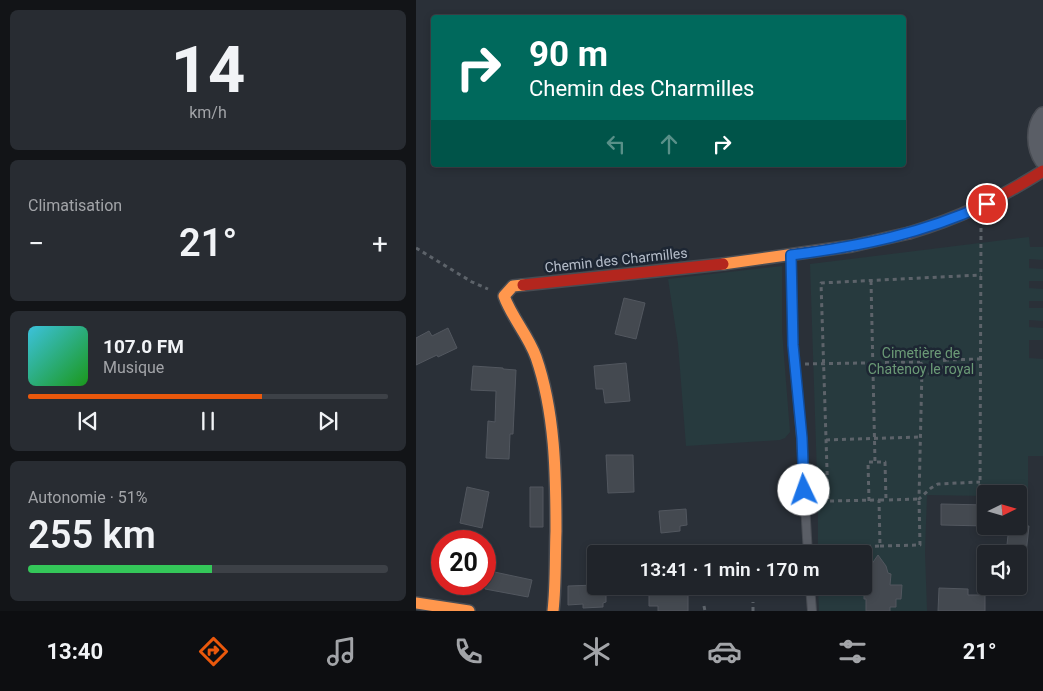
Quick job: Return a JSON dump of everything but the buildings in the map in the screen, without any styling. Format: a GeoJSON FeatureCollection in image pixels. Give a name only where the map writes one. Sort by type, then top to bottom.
{"type":"FeatureCollection","features":[{"type":"Feature","properties":{"kind":"street"},"geometry":{"type":"LineString","coordinates":[[1043,115],[1039,120],[1036,131],[1037,145],[1043,161]]}},
{"type":"Feature","properties":{"kind":"street","name":"Chemin des Charmilles"},"geometry":{"type":"LineString","coordinates":[[504,296],[513,286],[636,274],[791,255],[889,239],[932,226],[977,209],[997,200],[1043,171]]}},
{"type":"Feature","properties":{"kind":"street"},"geometry":{"type":"LineString","coordinates":[[504,296],[508,308],[521,327],[532,350],[541,374],[549,408],[554,450],[555,593],[553,611]]}},
{"type":"Feature","properties":{"kind":"street"},"geometry":{"type":"LineString","coordinates":[[416,603],[469,611]]}},
{"type":"Feature","properties":{"kind":"lane"},"geometry":{"type":"LineString","coordinates":[[791,255],[793,345],[802,438],[808,545]]}},
{"type":"Feature","properties":{"kind":"lane"},"geometry":{"type":"LineString","coordinates":[[811,595],[812,611]]}},
{"type":"Feature","properties":{"kind":"path"},"geometry":{"type":"LineString","coordinates":[[977,209],[981,226],[980,482],[938,484],[919,499],[828,501],[822,283],[980,275]]}},
{"type":"Feature","properties":{"kind":"path"},"geometry":{"type":"LineString","coordinates":[[416,248],[472,282],[504,296]]}},
{"type":"Feature","properties":{"kind":"path"},"geometry":{"type":"LineString","coordinates":[[871,281],[875,462]]}},
{"type":"Feature","properties":{"kind":"path"},"geometry":{"type":"LineString","coordinates":[[872,547],[920,545],[919,499],[922,368],[920,362],[924,352],[933,349],[942,353],[945,360],[944,367],[940,372],[930,374],[922,368]]}},
{"type":"Feature","properties":{"kind":"path"},"geometry":{"type":"LineString","coordinates":[[945,360],[980,359]]}},
{"type":"Feature","properties":{"kind":"path"},"geometry":{"type":"LineString","coordinates":[[795,364],[920,362]]}},
{"type":"Feature","properties":{"kind":"path"},"geometry":{"type":"LineString","coordinates":[[826,440],[920,437]]}},
{"type":"Feature","properties":{"kind":"path"},"geometry":{"type":"LineString","coordinates":[[869,500],[868,462],[885,462],[886,500]]}},
{"type":"Feature","properties":{"kind":"path"},"geometry":{"type":"LineString","coordinates":[[878,500],[880,546]]}},
{"type":"Feature","properties":{"kind":"path"},"geometry":{"type":"LineString","coordinates":[[753,602],[753,611]]}},
{"type":"Feature","properties":{"kind":"path"},"geometry":{"type":"LineString","coordinates":[[704,606],[705,611]]}},
{"type":"Feature","properties":{"kind":"green space","name":"Cimetière de Chatenoy le royal"},"geometry":{"type":"Polygon","coordinates":[[[1029,237],[1030,247],[1043,247],[1043,260],[1029,259],[1029,268],[1043,269],[1043,281],[1029,281],[1029,288],[1043,289],[1043,301],[1029,301],[1029,308],[1043,308],[1043,321],[1029,320],[1029,327],[1043,328],[1043,340],[1029,340],[1029,358],[1043,359],[1043,456],[1028,456],[1028,497],[1027,485],[977,485],[977,496],[927,495],[925,553],[927,611],[819,611],[818,595],[872,595],[872,545],[818,545],[810,264],[1029,237]]]}},
{"type":"Feature","properties":{"kind":"green space"},"geometry":{"type":"Polygon","coordinates":[[[782,266],[782,331],[790,432],[785,438],[780,440],[686,446],[678,344],[668,279],[782,266]]]}},
{"type":"Feature","properties":{"kind":"traffic: slow"},"geometry":{"type":"LineString","coordinates":[[723,264],[852,246],[909,233]]}},
{"type":"Feature","properties":{"kind":"traffic: slow"},"geometry":{"type":"LineString","coordinates":[[523,285],[513,286],[504,296],[536,357],[551,421],[556,509],[553,611]]}},
{"type":"Feature","properties":{"kind":"traffic: slow"},"geometry":{"type":"LineString","coordinates":[[416,603],[469,611]]}},
{"type":"Feature","properties":{"kind":"traffic: jam"},"geometry":{"type":"LineString","coordinates":[[909,233],[978,207],[1043,171]]}},
{"type":"Feature","properties":{"kind":"traffic: jam"},"geometry":{"type":"LineString","coordinates":[[523,285],[723,264]]}},
{"type":"Feature","properties":{"kind":"route"},"geometry":{"type":"LineString","coordinates":[[804,490],[802,438],[793,345],[791,255],[889,239],[965,214],[987,204]]}}]}
